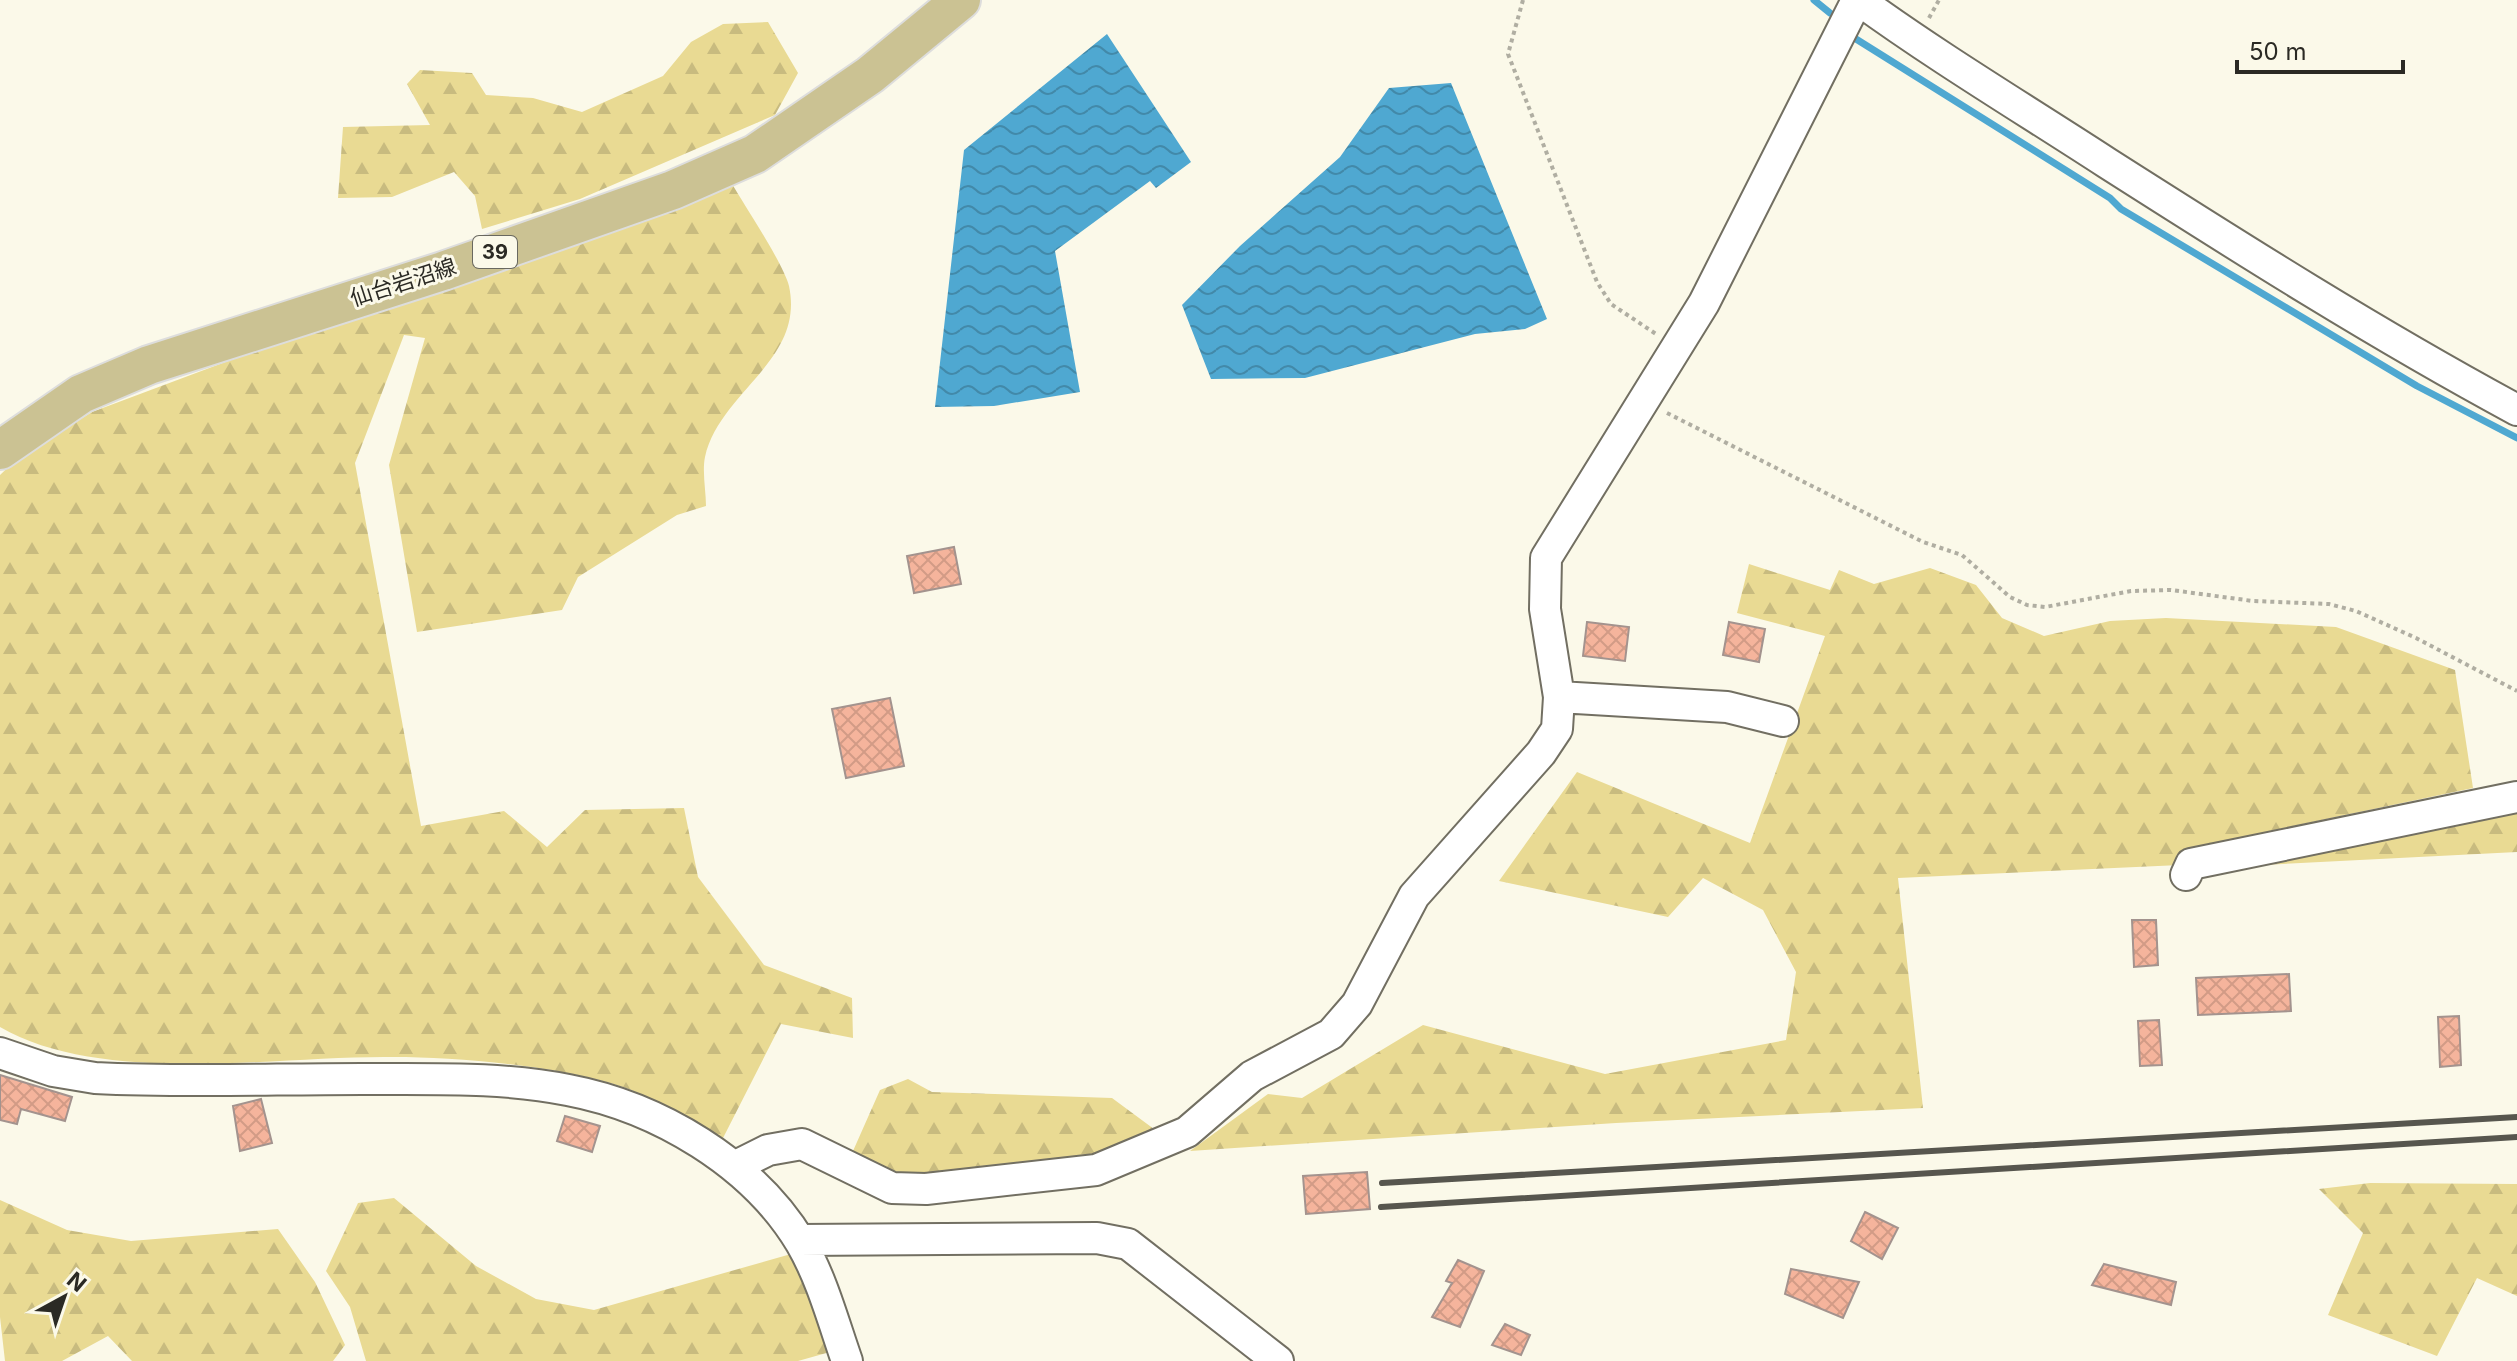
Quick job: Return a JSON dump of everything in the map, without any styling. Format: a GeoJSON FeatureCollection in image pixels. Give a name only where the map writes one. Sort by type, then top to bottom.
{"type":"FeatureCollection","features":[{"type":"Feature","properties":{"kind":"main road","name":"仙台岩沼線"},"geometry":{"type":"LineString","coordinates":[[0,450],[81,394],[149,365],[443,271],[673,190],[755,154],[870,75],[961,0]]}},
{"type":"Feature","properties":{"kind":"street"},"geometry":{"type":"LineString","coordinates":[[734,1167],[768,1150],[802,1144],[892,1188],[926,1189],[1096,1170],[1187,1132],[1252,1076],[1331,1034],[1357,1004],[1414,896],[1450,851],[1522,775],[1557,729],[1559,697],[1545,609],[1546,558],[1704,303],[1858,0],[1916,41],[2291,280],[2517,410]]}},
{"type":"Feature","properties":{"kind":"street"},"geometry":{"type":"LineString","coordinates":[[1559,697],[1727,707],[1783,721]]}},
{"type":"Feature","properties":{"kind":"street"},"geometry":{"type":"LineString","coordinates":[[2186,875],[2191,864],[2517,797]]}},
{"type":"Feature","properties":{"kind":"street"},"geometry":{"type":"LineString","coordinates":[[0,1053],[53,1071],[95,1078],[458,1079],[557,1088],[606,1100],[671,1127],[734,1167],[773,1205],[799,1240],[817,1273],[847,1361]]}},
{"type":"Feature","properties":{"kind":"street"},"geometry":{"type":"LineString","coordinates":[[799,1240],[1097,1238],[1128,1244],[1278,1361]]}},
{"type":"Feature","properties":{"kind":"path"},"geometry":{"type":"LineString","coordinates":[[1523,0],[1508,54],[1597,282],[1611,304],[1677,347]]}},
{"type":"Feature","properties":{"kind":"path"},"geometry":{"type":"LineString","coordinates":[[1644,401],[1923,542],[1962,555],[2010,597],[2027,605],[2045,607],[2131,591],[2171,590],[2253,601],[2329,604],[2356,611],[2416,638],[2517,691]]}},
{"type":"Feature","properties":{"kind":"green space"},"geometry":{"type":"Polygon","coordinates":[[[768,22],[798,73],[775,115],[580,199],[482,229],[475,196],[454,172],[392,197],[338,198],[343,127],[430,125],[407,84],[420,70],[472,73],[486,95],[533,98],[582,112],[663,76],[691,42],[723,24],[768,22]]]}},
{"type":"Feature","properties":{"kind":"green space"},"geometry":{"type":"Polygon","coordinates":[[[732,184],[786,276],[791,312],[785,335],[773,356],[714,434],[704,463],[706,506],[677,515],[578,577],[562,610],[417,632],[389,465],[425,338],[404,335],[355,463],[421,826],[504,811],[547,847],[585,810],[684,808],[698,877],[764,965],[852,998],[853,1038],[781,1024],[723,1138],[631,1090],[544,1069],[411,1057],[187,1064],[135,1062],[86,1056],[40,1045],[0,1027],[0,475],[18,458],[92,412],[276,343],[676,209],[732,184]]]}},
{"type":"Feature","properties":{"kind":"green space"},"geometry":{"type":"Polygon","coordinates":[[[1749,564],[1830,590],[1839,570],[1874,584],[1930,568],[1976,585],[2002,618],[2044,636],[2110,621],[2166,618],[2336,627],[2455,670],[2473,788],[2185,849],[2180,865],[1898,878],[1923,1108],[1616,1123],[1190,1151],[1268,1094],[1302,1098],[1423,1025],[1605,1074],[1786,1040],[1796,972],[1763,910],[1703,878],[1668,917],[1499,881],[1577,772],[1750,843],[1825,636],[1737,613],[1749,564]]]}},
{"type":"Feature","properties":{"kind":"green space"},"geometry":{"type":"Polygon","coordinates":[[[2517,808],[2517,852],[2224,867],[2517,808]]]}},
{"type":"Feature","properties":{"kind":"green space"},"geometry":{"type":"Polygon","coordinates":[[[908,1079],[932,1092],[1112,1098],[1158,1132],[1101,1155],[941,1177],[899,1175],[853,1151],[880,1090],[908,1079]]]}},
{"type":"Feature","properties":{"kind":"green space"},"geometry":{"type":"Polygon","coordinates":[[[2370,1183],[2517,1184],[2517,1296],[2477,1278],[2437,1356],[2328,1315],[2363,1233],[2319,1189],[2370,1183]]]}},
{"type":"Feature","properties":{"kind":"green space"},"geometry":{"type":"Polygon","coordinates":[[[394,1198],[476,1266],[536,1299],[594,1310],[791,1254],[830,1352],[798,1361],[366,1361],[350,1307],[326,1271],[358,1203],[394,1198]]]}},
{"type":"Feature","properties":{"kind":"green space"},"geometry":{"type":"Polygon","coordinates":[[[0,1200],[67,1230],[131,1241],[278,1229],[315,1282],[345,1345],[333,1361],[132,1361],[108,1336],[62,1361],[5,1361],[0,1317],[0,1200]]]}},
{"type":"Feature","properties":{"kind":"water"},"geometry":{"type":"Polygon","coordinates":[[[1107,34],[1191,162],[1156,188],[1150,181],[1055,251],[1080,392],[994,406],[935,407],[964,150],[1107,34]]]}},
{"type":"Feature","properties":{"kind":"water"},"geometry":{"type":"Polygon","coordinates":[[[1451,83],[1547,319],[1525,329],[1475,334],[1305,378],[1211,379],[1182,305],[1240,246],[1340,157],[1389,88],[1451,83]]]}},
{"type":"Feature","properties":{"kind":"building"},"geometry":{"type":"Polygon","coordinates":[[[954,547],[961,584],[914,593],[907,556],[954,547]]]}},
{"type":"Feature","properties":{"kind":"building"},"geometry":{"type":"Polygon","coordinates":[[[1587,622],[1629,627],[1625,661],[1583,656],[1587,622]]]}},
{"type":"Feature","properties":{"kind":"building"},"geometry":{"type":"Polygon","coordinates":[[[1729,622],[1765,629],[1759,662],[1723,655],[1729,622]]]}},
{"type":"Feature","properties":{"kind":"building"},"geometry":{"type":"Polygon","coordinates":[[[890,698],[904,766],[846,778],[832,709],[890,698]]]}},
{"type":"Feature","properties":{"kind":"building"},"geometry":{"type":"Polygon","coordinates":[[[2132,920],[2156,920],[2158,965],[2134,967],[2132,920]]]}},
{"type":"Feature","properties":{"kind":"building"},"geometry":{"type":"Polygon","coordinates":[[[2289,974],[2291,1011],[2198,1015],[2196,978],[2289,974]]]}},
{"type":"Feature","properties":{"kind":"building"},"geometry":{"type":"Polygon","coordinates":[[[2459,1016],[2461,1065],[2440,1067],[2438,1017],[2459,1016]]]}},
{"type":"Feature","properties":{"kind":"building"},"geometry":{"type":"Polygon","coordinates":[[[2159,1020],[2162,1065],[2140,1066],[2138,1021],[2159,1020]]]}},
{"type":"Feature","properties":{"kind":"building"},"geometry":{"type":"Polygon","coordinates":[[[0,1075],[72,1097],[65,1121],[21,1109],[17,1124],[0,1120],[0,1075]]]}},
{"type":"Feature","properties":{"kind":"building"},"geometry":{"type":"Polygon","coordinates":[[[261,1099],[272,1143],[240,1151],[233,1106],[261,1099]]]}},
{"type":"Feature","properties":{"kind":"building"},"geometry":{"type":"Polygon","coordinates":[[[565,1116],[600,1126],[592,1152],[557,1141],[565,1116]]]}},
{"type":"Feature","properties":{"kind":"building"},"geometry":{"type":"Polygon","coordinates":[[[1367,1172],[1370,1209],[1306,1214],[1303,1176],[1367,1172]]]}},
{"type":"Feature","properties":{"kind":"building"},"geometry":{"type":"Polygon","coordinates":[[[1865,1212],[1898,1228],[1882,1259],[1851,1241],[1865,1212]]]}},
{"type":"Feature","properties":{"kind":"building"},"geometry":{"type":"Polygon","coordinates":[[[1458,1260],[1484,1271],[1460,1327],[1432,1317],[1452,1283],[1446,1281],[1458,1260]]]}},
{"type":"Feature","properties":{"kind":"building"},"geometry":{"type":"Polygon","coordinates":[[[2104,1264],[2176,1282],[2171,1305],[2092,1285],[2104,1264]]]}},
{"type":"Feature","properties":{"kind":"building"},"geometry":{"type":"Polygon","coordinates":[[[1791,1269],[1859,1282],[1843,1318],[1785,1294],[1791,1269]]]}},
{"type":"Feature","properties":{"kind":"building"},"geometry":{"type":"Polygon","coordinates":[[[1505,1324],[1530,1335],[1521,1355],[1492,1345],[1505,1324]]]}},
{"type":"Feature","properties":{"kind":"waterway"},"geometry":{"type":"LineString","coordinates":[[1814,0],[1830,13]]}},
{"type":"Feature","properties":{"kind":"waterway"},"geometry":{"type":"LineString","coordinates":[[1856,39],[2110,198],[2121,209],[2417,386],[2517,438]]}},
{"type":"Feature","properties":{"kind":"railway"},"geometry":{"type":"LineString","coordinates":[[1382,1183],[2517,1117]]}},
{"type":"Feature","properties":{"kind":"railway"},"geometry":{"type":"LineString","coordinates":[[1381,1207],[2517,1137]]}}]}
